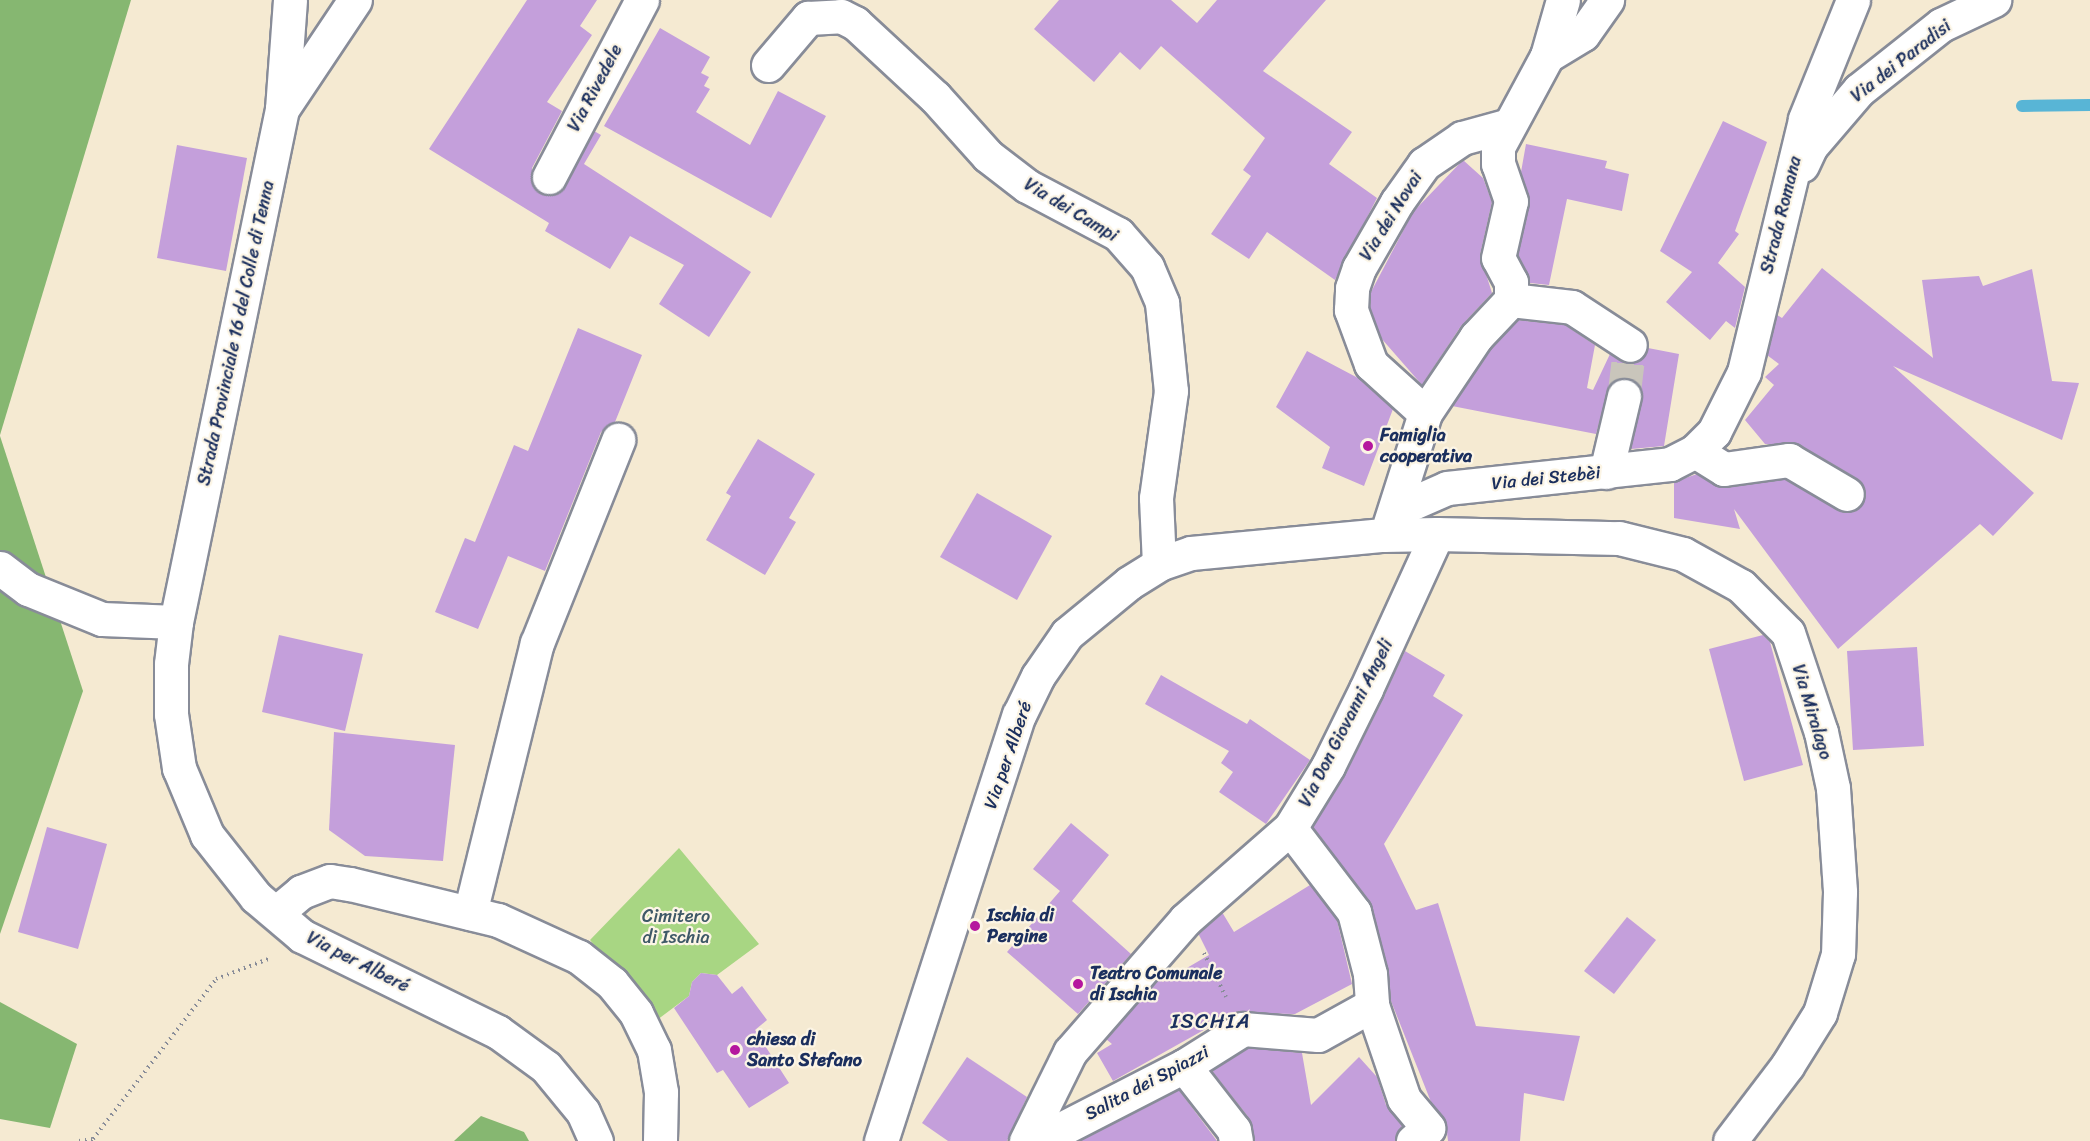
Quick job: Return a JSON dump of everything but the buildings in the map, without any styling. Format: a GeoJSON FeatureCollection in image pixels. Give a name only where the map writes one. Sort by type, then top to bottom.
{"type":"FeatureCollection","features":[{"type":"Feature","properties":{"kind":"street","name":"Strada Provinciale 16 del Colle di Tenna"},"geometry":{"type":"LineString","coordinates":[[171,664],[176,622],[282,109],[290,0]]}},
{"type":"Feature","properties":{"kind":"street"},"geometry":{"type":"LineString","coordinates":[[282,109],[355,0]]}},
{"type":"Feature","properties":{"kind":"street","name":"Via Rivedele"},"geometry":{"type":"LineString","coordinates":[[549,177],[642,0]]}},
{"type":"Feature","properties":{"kind":"street"},"geometry":{"type":"LineString","coordinates":[[1390,522],[1425,413],[1476,338],[1511,300],[1511,282],[1498,258],[1510,201],[1498,164],[1498,147],[1506,126],[1547,57],[1563,0]]}},
{"type":"Feature","properties":{"kind":"street"},"geometry":{"type":"LineString","coordinates":[[1547,57],[1583,34],[1607,0]]}},
{"type":"Feature","properties":{"kind":"street","name":"Strada Romana"},"geometry":{"type":"LineString","coordinates":[[1705,442],[1744,372],[1805,119],[1853,0]]}},
{"type":"Feature","properties":{"kind":"street","name":"Via dei Paradisi"},"geometry":{"type":"LineString","coordinates":[[1784,199],[1811,146],[1858,90],[1941,25],[1994,0]]}},
{"type":"Feature","properties":{"kind":"street","name":"Via dei Campi"},"geometry":{"type":"LineString","coordinates":[[768,65],[808,18],[824,15],[855,23],[935,97],[988,156],[1027,186],[1118,234],[1147,267],[1162,303],[1171,391],[1156,498],[1159,564]]}},
{"type":"Feature","properties":{"kind":"street","name":"Via dei Novai"},"geometry":{"type":"LineString","coordinates":[[1425,413],[1371,364],[1351,310],[1352,288],[1359,268],[1391,212],[1424,164],[1462,138],[1506,126]]}},
{"type":"Feature","properties":{"kind":"street"},"geometry":{"type":"LineString","coordinates":[[1511,300],[1572,307],[1630,345]]}},
{"type":"Feature","properties":{"kind":"street"},"geometry":{"type":"LineString","coordinates":[[1606,472],[1624,396]]}},
{"type":"Feature","properties":{"kind":"street"},"geometry":{"type":"LineString","coordinates":[[470,913],[537,643],[618,440]]}},
{"type":"Feature","properties":{"kind":"street"},"geometry":{"type":"LineString","coordinates":[[1705,442],[1724,469],[1789,460],[1847,494]]}},
{"type":"Feature","properties":{"kind":"street","name":"Via dei Stebèi"},"geometry":{"type":"LineString","coordinates":[[1390,522],[1447,488],[1670,464],[1705,442]]}},
{"type":"Feature","properties":{"kind":"street","name":"Via per Alberé"},"geometry":{"type":"LineString","coordinates":[[881,1141],[1019,715],[1038,676],[1067,634],[1100,604],[1159,564],[1210,550],[1390,522],[1437,534]]}},
{"type":"Feature","properties":{"kind":"street","name":"Via Don Giovanni Angeli"},"geometry":{"type":"LineString","coordinates":[[1026,1141],[1070,1052],[1185,920],[1290,828],[1328,766],[1437,534]]}},
{"type":"Feature","properties":{"kind":"street","name":"Via Miralago"},"geometry":{"type":"LineString","coordinates":[[1437,534],[1619,538],[1683,554],[1741,586],[1788,633],[1821,732],[1833,788],[1840,892],[1838,954],[1820,1013],[1788,1066],[1730,1141]]}},
{"type":"Feature","properties":{"kind":"street"},"geometry":{"type":"LineString","coordinates":[[0,568],[28,588],[102,619],[176,622]]}},
{"type":"Feature","properties":{"kind":"street","name":"Via per Alberé"},"geometry":{"type":"LineString","coordinates":[[171,664],[178,768],[192,804],[227,864],[302,936],[498,1032],[546,1067],[583,1112],[596,1141]]}},
{"type":"Feature","properties":{"kind":"street"},"geometry":{"type":"LineString","coordinates":[[1290,828],[1354,912],[1370,974],[1372,1005],[1404,1099],[1428,1128],[1413,1141]]}},
{"type":"Feature","properties":{"kind":"street"},"geometry":{"type":"LineString","coordinates":[[276,913],[301,892],[330,881],[379,889],[470,913],[541,937],[579,957],[612,983],[636,1013],[654,1050],[660,1092],[660,1141]]}},
{"type":"Feature","properties":{"kind":"street"},"geometry":{"type":"LineString","coordinates":[[1243,1029],[1318,1035],[1372,1005]]}},
{"type":"Feature","properties":{"kind":"street","name":"Salita dei Spiazzi"},"geometry":{"type":"LineString","coordinates":[[1038,1141],[1184,1066],[1243,1029]]}},
{"type":"Feature","properties":{"kind":"street"},"geometry":{"type":"LineString","coordinates":[[1184,1066],[1234,1130],[1236,1141]]}},
{"type":"Feature","properties":{"kind":"path"},"geometry":{"type":"LineString","coordinates":[[79,1141],[93,1139],[216,979],[273,957],[302,936]]}},
{"type":"Feature","properties":{"kind":"path"},"geometry":{"type":"LineString","coordinates":[[1202,950],[1243,1029]]}},
{"type":"Feature","properties":{"kind":"green space"},"geometry":{"type":"Polygon","coordinates":[[[0,0],[131,0],[0,435],[0,0]]]}},
{"type":"Feature","properties":{"kind":"green space"},"geometry":{"type":"Polygon","coordinates":[[[0,436],[83,691],[0,934],[0,436]]]}},
{"type":"Feature","properties":{"kind":"green space","name":"Cimitero di Ischia"},"geometry":{"type":"Polygon","coordinates":[[[679,848],[759,944],[717,975],[701,973],[692,982],[689,996],[657,1020],[590,940],[679,848]]]}},
{"type":"Feature","properties":{"kind":"green space"},"geometry":{"type":"Polygon","coordinates":[[[0,1002],[77,1044],[50,1128],[0,1119],[0,1002]]]}},
{"type":"Feature","properties":{"kind":"green space"},"geometry":{"type":"Polygon","coordinates":[[[481,1116],[524,1132],[529,1141],[454,1141],[481,1116]]]}},
{"type":"Feature","properties":{"kind":"waterway"},"geometry":{"type":"LineString","coordinates":[[2022,106],[2090,105]]}},
{"type":"Feature","properties":{"kind":"tunnel"},"geometry":{"type":"LineString","coordinates":[[1624,396],[1630,345]]}},
{"type":"Feature","properties":{"kind":"place","name":"Famiglia cooperativa"},"geometry":{"type":"Point","coordinates":[1368,446]}},
{"type":"Feature","properties":{"kind":"place","name":"Ischia di Pergine"},"geometry":{"type":"Point","coordinates":[975,926]}},
{"type":"Feature","properties":{"kind":"place","name":"Teatro Comunale di Ischia"},"geometry":{"type":"Point","coordinates":[1078,984]}},
{"type":"Feature","properties":{"kind":"place","name":"chiesa di Santo Stefano"},"geometry":{"type":"Point","coordinates":[735,1050]}},
{"type":"Feature","properties":{"kind":"district","name":"ISCHIA"},"geometry":{"type":"Point","coordinates":[1211,1021]}}]}
